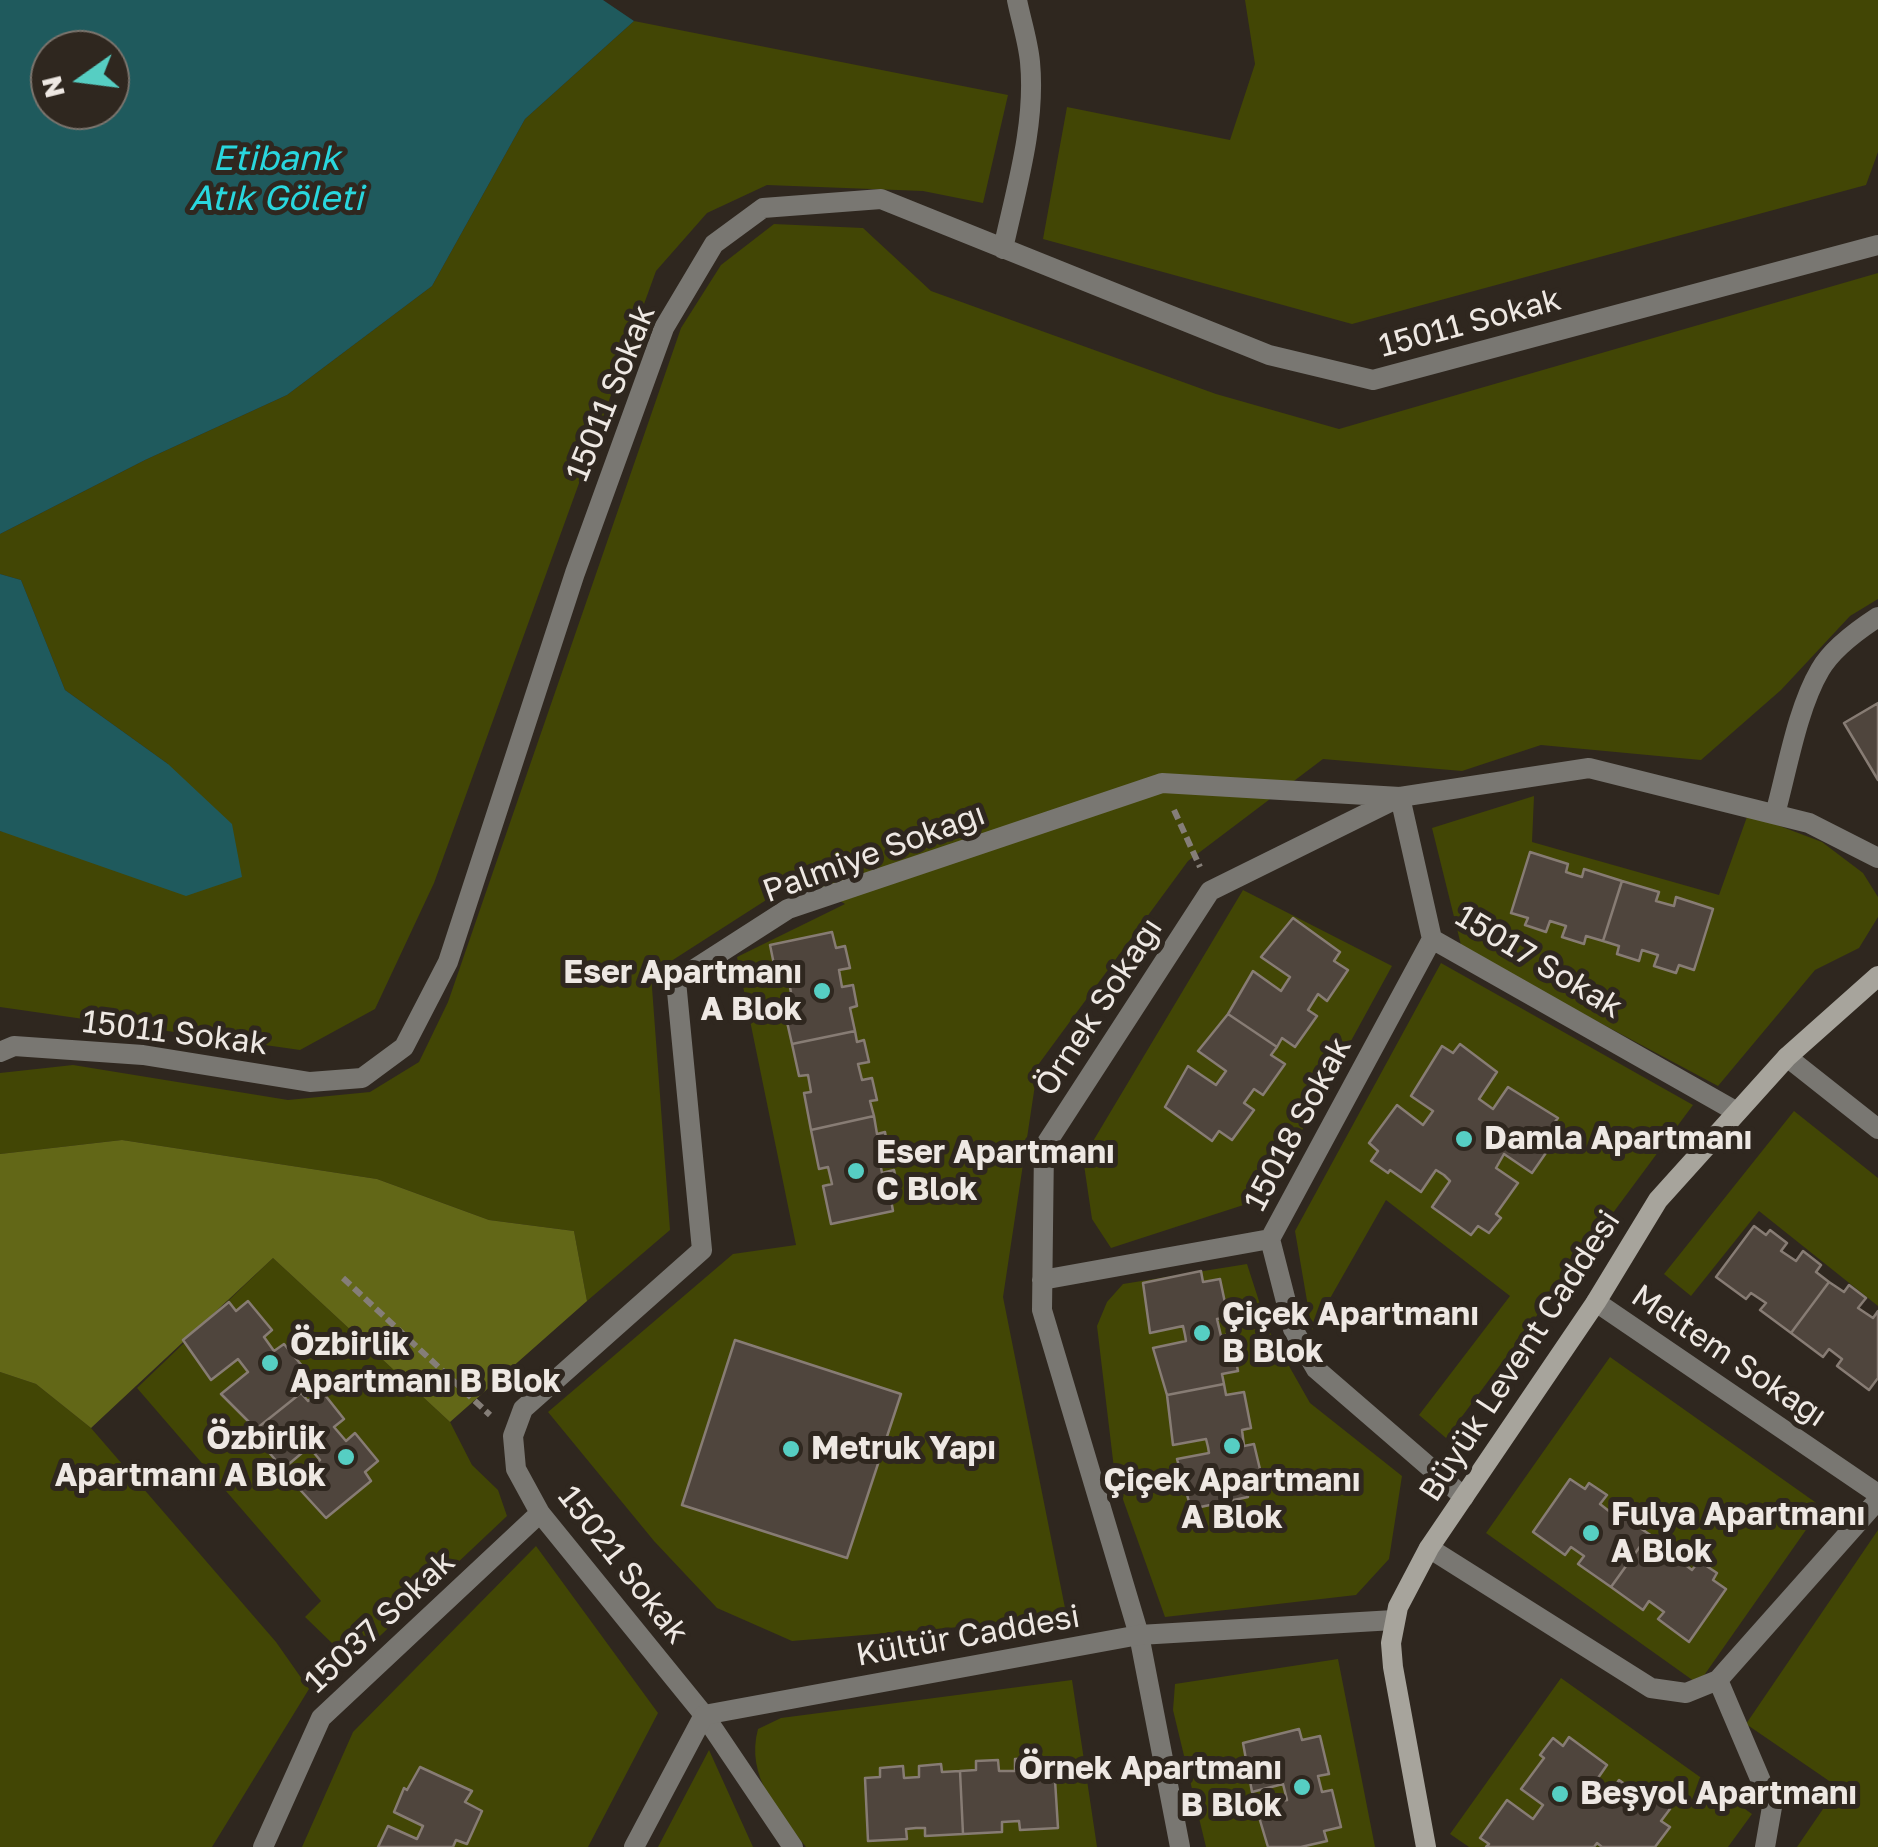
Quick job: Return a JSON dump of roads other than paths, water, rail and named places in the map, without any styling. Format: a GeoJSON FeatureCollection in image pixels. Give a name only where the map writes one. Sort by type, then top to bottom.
{"type":"FeatureCollection","features":[{"type":"Feature","properties":{"kind":"street"},"geometry":{"type":"LineString","coordinates":[[1004,249],[1025,148],[1030,62],[1016,0]]}},
{"type":"Feature","properties":{"kind":"street","name":"15011 Sokak"},"geometry":{"type":"LineString","coordinates":[[0,1052],[14,1046],[143,1055],[310,1082],[362,1078],[404,1047],[448,962],[575,573],[664,328],[714,244],[763,208],[880,200],[1269,355],[1373,380],[1878,245]]}},
{"type":"Feature","properties":{"kind":"street"},"geometry":{"type":"LineString","coordinates":[[1775,814],[1820,669],[1860,628],[1878,617]]}},
{"type":"Feature","properties":{"kind":"street"},"geometry":{"type":"LineString","coordinates":[[1400,797],[1590,768],[1809,822],[1878,858]]}},
{"type":"Feature","properties":{"kind":"street","name":"Palmiye Sokağı"},"geometry":{"type":"LineString","coordinates":[[513,1436],[523,1409],[702,1250],[676,980],[788,909],[1162,784],[1400,797]]}},
{"type":"Feature","properties":{"kind":"street","name":"Örnek Sokağı"},"geometry":{"type":"LineString","coordinates":[[1180,1847],[1139,1636],[1042,1310],[1044,1147],[1210,891],[1400,797]]}},
{"type":"Feature","properties":{"kind":"street","name":"15017 Sokak"},"geometry":{"type":"LineString","coordinates":[[1400,797],[1432,939],[1738,1112]]}},
{"type":"Feature","properties":{"kind":"street","name":"15018 Sokak"},"geometry":{"type":"LineString","coordinates":[[1042,1280],[1270,1239],[1432,939]]}},
{"type":"Feature","properties":{"kind":"street","name":"Büyük Levent Caddesi"},"geometry":{"type":"LineString","coordinates":[[1426,1847],[1393,1667],[1394,1620],[1405,1590],[1429,1548],[1596,1302],[1658,1200],[1786,1057],[1878,976]]}},
{"type":"Feature","properties":{"kind":"street"},"geometry":{"type":"LineString","coordinates":[[1786,1057],[1878,1130]]}},
{"type":"Feature","properties":{"kind":"street"},"geometry":{"type":"LineString","coordinates":[[1270,1239],[1292,1329],[1316,1369],[1464,1497]]}},
{"type":"Feature","properties":{"kind":"street","name":"Meltem Sokağı"},"geometry":{"type":"LineString","coordinates":[[1596,1302],[1878,1497]]}},
{"type":"Feature","properties":{"kind":"street","name":"15021 Sokak"},"geometry":{"type":"LineString","coordinates":[[513,1436],[516,1469],[540,1513],[704,1714],[793,1847]]}},
{"type":"Feature","properties":{"kind":"street"},"geometry":{"type":"LineString","coordinates":[[1429,1548],[1651,1688],[1686,1693],[1718,1680],[1878,1497]]}},
{"type":"Feature","properties":{"kind":"street","name":"15037 Sokak"},"geometry":{"type":"LineString","coordinates":[[263,1847],[321,1718],[540,1513]]}},
{"type":"Feature","properties":{"kind":"street","name":"Kültür Caddesi"},"geometry":{"type":"LineString","coordinates":[[704,1714],[1139,1636],[1394,1620]]}},
{"type":"Feature","properties":{"kind":"street"},"geometry":{"type":"LineString","coordinates":[[1718,1680],[1772,1807],[1765,1847]]}},
{"type":"Feature","properties":{"kind":"street"},"geometry":{"type":"LineString","coordinates":[[634,1847],[704,1714]]}},
{"type":"Feature","properties":{"kind":"water","name":"Etibank Atık Göleti"},"geometry":{"type":"Polygon","coordinates":[[[0,0],[603,0],[634,21],[525,119],[432,286],[287,395],[145,460],[0,534],[0,0]]]}},
{"type":"Feature","properties":{"kind":"water"},"geometry":{"type":"Polygon","coordinates":[[[0,574],[21,580],[65,690],[168,764],[232,824],[242,877],[186,896],[0,831],[0,574]]]}},
{"type":"Feature","properties":{"kind":"place","name":"Eser Apartmanı A Blok"},"geometry":{"type":"Point","coordinates":[822,991]}},
{"type":"Feature","properties":{"kind":"place","name":"Damla Apartmanı"},"geometry":{"type":"Point","coordinates":[1464,1139]}},
{"type":"Feature","properties":{"kind":"place","name":"Eser Apartmanı C Blok"},"geometry":{"type":"Point","coordinates":[856,1171]}},
{"type":"Feature","properties":{"kind":"place","name":"Çiçek Apartmanı B Blok"},"geometry":{"type":"Point","coordinates":[1202,1333]}},
{"type":"Feature","properties":{"kind":"place","name":"Özbirlik Apartmanı B Blok"},"geometry":{"type":"Point","coordinates":[270,1363]}},
{"type":"Feature","properties":{"kind":"place","name":"Çiçek Apartmanı A Blok"},"geometry":{"type":"Point","coordinates":[1232,1446]}},
{"type":"Feature","properties":{"kind":"place","name":"Metruk Yapı"},"geometry":{"type":"Point","coordinates":[791,1449]}},
{"type":"Feature","properties":{"kind":"place","name":"Özbirlik Apartmanı A Blok"},"geometry":{"type":"Point","coordinates":[346,1457]}},
{"type":"Feature","properties":{"kind":"place","name":"Fulya Apartmanı A Blok"},"geometry":{"type":"Point","coordinates":[1591,1533]}},
{"type":"Feature","properties":{"kind":"place","name":"Örnek Apartmanı B Blok"},"geometry":{"type":"Point","coordinates":[1302,1787]}},
{"type":"Feature","properties":{"kind":"place","name":"Beşyol Apartmanı"},"geometry":{"type":"Point","coordinates":[1560,1794]}}]}
